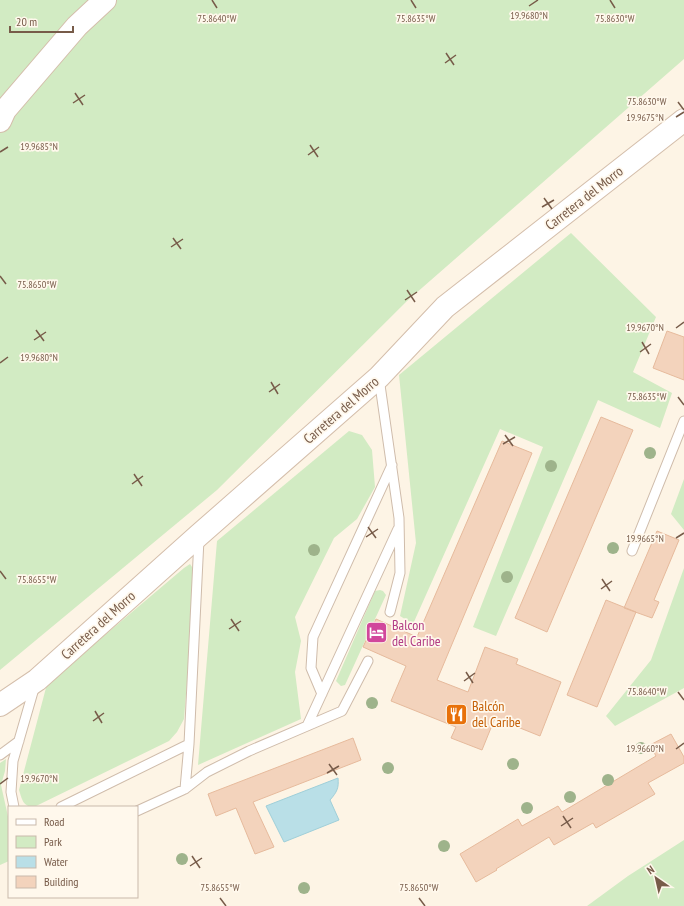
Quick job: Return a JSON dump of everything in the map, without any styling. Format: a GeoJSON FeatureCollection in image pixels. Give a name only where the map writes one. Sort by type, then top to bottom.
{"type":"FeatureCollection","features":[{"type":"Feature","properties":{"kind":"main road"},"geometry":{"type":"LineString","coordinates":[[0,121],[5,110],[77,26],[106,0]]}},
{"type":"Feature","properties":{"kind":"main road","name":"Carretera del Morro"},"geometry":{"type":"LineString","coordinates":[[0,704],[36,680],[379,377],[445,307],[684,120]]}},
{"type":"Feature","properties":{"kind":"lane"},"geometry":{"type":"LineString","coordinates":[[379,377],[399,526],[400,573],[390,612]]}},
{"type":"Feature","properties":{"kind":"lane"},"geometry":{"type":"LineString","coordinates":[[632,551],[684,421]]}},
{"type":"Feature","properties":{"kind":"lane"},"geometry":{"type":"LineString","coordinates":[[322,694],[311,668],[313,637],[392,465]]}},
{"type":"Feature","properties":{"kind":"lane"},"geometry":{"type":"LineString","coordinates":[[307,726],[399,526]]}},
{"type":"Feature","properties":{"kind":"lane"},"geometry":{"type":"LineString","coordinates":[[185,789],[189,744],[199,535]]}},
{"type":"Feature","properties":{"kind":"lane"},"geometry":{"type":"LineString","coordinates":[[138,811],[185,789],[207,772],[249,751],[342,711],[368,661]]}},
{"type":"Feature","properties":{"kind":"lane"},"geometry":{"type":"LineString","coordinates":[[14,806],[11,792],[13,761],[36,680]]}},
{"type":"Feature","properties":{"kind":"lane"},"geometry":{"type":"LineString","coordinates":[[0,755],[19,741]]}},
{"type":"Feature","properties":{"kind":"lane"},"geometry":{"type":"LineString","coordinates":[[63,806],[189,744]]}},
{"type":"Feature","properties":{"kind":"green space"},"geometry":{"type":"Polygon","coordinates":[[[0,0],[684,0],[684,59],[407,301],[217,490],[0,670],[0,0]]]}},
{"type":"Feature","properties":{"kind":"green space"},"geometry":{"type":"Polygon","coordinates":[[[571,233],[656,317],[633,372],[672,393],[660,428],[598,400],[496,636],[473,627],[543,447],[500,429],[413,624],[400,616],[416,543],[399,375],[571,233]]]}},
{"type":"Feature","properties":{"kind":"green space"},"geometry":{"type":"Polygon","coordinates":[[[349,431],[362,435],[372,450],[375,487],[357,519],[334,538],[295,617],[301,641],[295,672],[301,719],[198,765],[217,541],[349,431]]]}},
{"type":"Feature","properties":{"kind":"green space"},"geometry":{"type":"Polygon","coordinates":[[[684,479],[684,530],[671,514],[684,479]]]}},
{"type":"Feature","properties":{"kind":"green space"},"geometry":{"type":"Polygon","coordinates":[[[190,564],[194,570],[195,582],[184,719],[177,732],[169,741],[36,806],[27,806],[19,790],[47,684],[190,564]]]}},
{"type":"Feature","properties":{"kind":"green space"},"geometry":{"type":"Polygon","coordinates":[[[684,568],[684,688],[615,726],[606,716],[651,660],[684,568]]]}},
{"type":"Feature","properties":{"kind":"green space"},"geometry":{"type":"Polygon","coordinates":[[[380,590],[386,595],[345,685],[341,686],[336,681],[375,591],[380,590]]]}},
{"type":"Feature","properties":{"kind":"green space"},"geometry":{"type":"Polygon","coordinates":[[[6,759],[5,771],[1,785],[8,816],[8,861],[0,865],[0,763],[6,759]]]}},
{"type":"Feature","properties":{"kind":"green space"},"geometry":{"type":"Polygon","coordinates":[[[684,840],[684,906],[587,906],[628,876],[684,840]]]}},
{"type":"Feature","properties":{"kind":"water"},"geometry":{"type":"Polygon","coordinates":[[[338,778],[337,790],[330,800],[339,820],[284,842],[266,806],[338,778]]]}},
{"type":"Feature","properties":{"kind":"building"},"geometry":{"type":"Polygon","coordinates":[[[667,331],[684,337],[684,380],[653,368],[667,331]]]}},
{"type":"Feature","properties":{"kind":"building"},"geometry":{"type":"Polygon","coordinates":[[[601,417],[633,430],[547,632],[515,618],[601,417]]]}},
{"type":"Feature","properties":{"kind":"building"},"geometry":{"type":"Polygon","coordinates":[[[502,441],[532,453],[437,680],[468,692],[485,647],[518,659],[516,664],[561,682],[540,736],[495,718],[482,750],[451,738],[456,727],[391,701],[406,666],[363,647],[376,619],[417,637],[502,441]]]}},
{"type":"Feature","properties":{"kind":"building"},"geometry":{"type":"Polygon","coordinates":[[[657,531],[679,540],[654,600],[659,602],[652,618],[624,608],[657,531]]]}},
{"type":"Feature","properties":{"kind":"building"},"geometry":{"type":"Polygon","coordinates":[[[606,600],[636,612],[597,707],[567,695],[606,600]]]}},
{"type":"Feature","properties":{"kind":"building"},"geometry":{"type":"Polygon","coordinates":[[[671,734],[684,757],[684,763],[648,783],[655,794],[596,828],[593,823],[554,845],[549,837],[476,882],[460,854],[518,819],[522,826],[558,806],[562,812],[656,756],[650,745],[671,734]]]}},
{"type":"Feature","properties":{"kind":"building"},"geometry":{"type":"Polygon","coordinates":[[[353,738],[361,760],[253,802],[274,847],[255,854],[236,808],[216,816],[208,794],[353,738]]]}},
{"type":"Feature","properties":{"kind":"place","name":"Balcon del Caribe"},"geometry":{"type":"Point","coordinates":[377,633]}},
{"type":"Feature","properties":{"kind":"place","name":"Balcón del Caribe"},"geometry":{"type":"Point","coordinates":[456,714]}}]}
